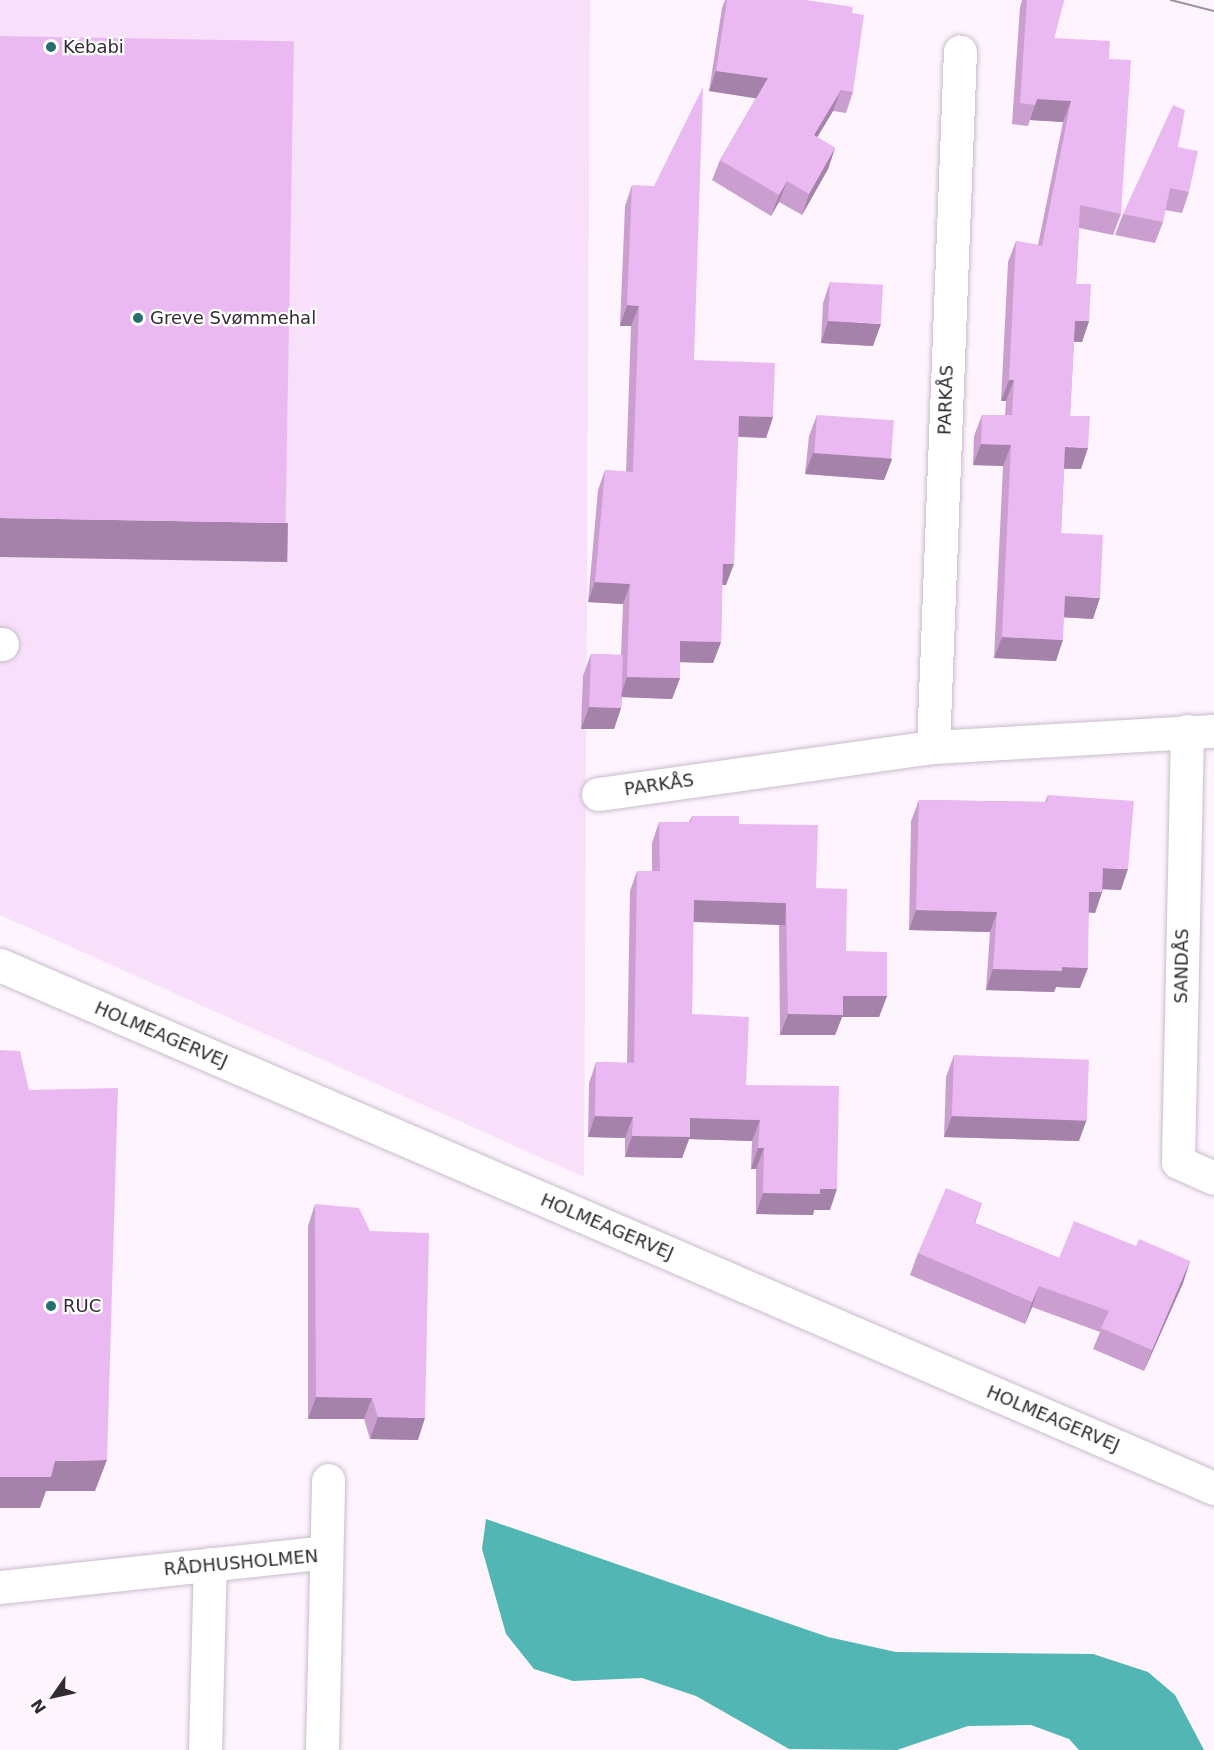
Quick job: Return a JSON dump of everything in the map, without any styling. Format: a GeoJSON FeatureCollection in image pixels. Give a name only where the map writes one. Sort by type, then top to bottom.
{"type":"FeatureCollection","features":[{"type":"Feature","properties":{"kind":"street","name":"PARKÅS"},"geometry":{"type":"LineString","coordinates":[[933,747],[960,52]]}},
{"type":"Feature","properties":{"kind":"street","name":"PARKÅS"},"geometry":{"type":"LineString","coordinates":[[598,794],[933,747],[1200,731]]}},
{"type":"Feature","properties":{"kind":"street","name":"SANDÅS"},"geometry":{"type":"LineString","coordinates":[[1200,731],[1178,1162],[1214,1178]]}},
{"type":"Feature","properties":{"kind":"street","name":"HOLMEAGERVEJ"},"geometry":{"type":"LineString","coordinates":[[0,965],[1214,1488]]}},
{"type":"Feature","properties":{"kind":"street"},"geometry":{"type":"LineString","coordinates":[[325,1552],[328,1480]]}},
{"type":"Feature","properties":{"kind":"street","name":"RÅDHUSHOLMEN"},"geometry":{"type":"LineString","coordinates":[[0,1587],[325,1552],[322,1750]]}},
{"type":"Feature","properties":{"kind":"street"},"geometry":{"type":"LineString","coordinates":[[205,1750],[210,1564]]}},
{"type":"Feature","properties":{"kind":"shaded area"},"geometry":{"type":"Polygon","coordinates":[[[0,0],[590,0],[584,1177],[0,915],[0,0]]]}},
{"type":"Feature","properties":{"kind":"water"},"geometry":{"type":"Polygon","coordinates":[[[486,1519],[828,1637],[896,1652],[1093,1654],[1148,1672],[1175,1695],[1204,1750],[1079,1750],[1069,1739],[1031,1725],[968,1726],[897,1750],[789,1749],[696,1696],[642,1678],[573,1681],[534,1669],[506,1634],[482,1549],[486,1519]]]}},
{"type":"Feature","properties":{"kind":"building"},"geometry":{"type":"Polygon","coordinates":[[[727,0],[806,0],[853,7],[852,13],[864,15],[853,92],[841,90],[814,135],[835,148],[809,194],[787,181],[779,195],[720,160],[768,78],[716,71],[727,0]]]}},
{"type":"Feature","properties":{"kind":"building"},"geometry":{"type":"Polygon","coordinates":[[[1027,0],[1064,0],[1054,38],[1110,41],[1109,59],[1131,60],[1121,214],[1080,205],[1076,284],[1091,284],[1089,321],[1075,321],[1070,416],[1090,416],[1088,448],[1065,447],[1061,533],[1103,535],[1100,598],[1065,596],[1063,640],[1002,637],[1011,445],[981,444],[982,415],[1012,415],[1014,380],[1009,380],[1016,241],[1042,246],[1071,101],[1037,99],[1035,105],[1020,103],[1027,0]]]}},
{"type":"Feature","properties":{"kind":"building","name":"Greve Svømmehal"},"geometry":{"type":"Polygon","coordinates":[[[0,36],[294,41],[286,523],[0,518],[0,36]]]}},
{"type":"Feature","properties":{"kind":"building"},"geometry":{"type":"Polygon","coordinates":[[[703,87],[694,360],[775,363],[773,417],[739,416],[734,564],[723,564],[721,642],[680,641],[680,678],[627,677],[630,584],[595,582],[605,470],[633,472],[639,306],[627,305],[632,185],[654,186],[703,87]]]}},
{"type":"Feature","properties":{"kind":"building"},"geometry":{"type":"Polygon","coordinates":[[[1173,105],[1185,110],[1178,147],[1198,151],[1189,192],[1170,188],[1163,222],[1123,214],[1173,105]]]}},
{"type":"Feature","properties":{"kind":"building"},"geometry":{"type":"Polygon","coordinates":[[[830,282],[883,285],[881,324],[828,321],[830,282]]]}},
{"type":"Feature","properties":{"kind":"building"},"geometry":{"type":"Polygon","coordinates":[[[817,415],[894,420],[891,458],[814,453],[817,415]]]}},
{"type":"Feature","properties":{"kind":"building"},"geometry":{"type":"Polygon","coordinates":[[[591,654],[623,655],[621,708],[589,707],[591,654]]]}},
{"type":"Feature","properties":{"kind":"building"},"geometry":{"type":"Polygon","coordinates":[[[1048,795],[1134,801],[1128,869],[1103,868],[1102,892],[1089,892],[1088,968],[1062,967],[1062,971],[993,969],[997,912],[916,910],[919,800],[1047,802],[1048,795]]]}},
{"type":"Feature","properties":{"kind":"building"},"geometry":{"type":"Polygon","coordinates":[[[692,816],[739,816],[739,824],[818,825],[816,888],[847,889],[846,951],[887,952],[887,996],[843,996],[843,1015],[788,1014],[786,903],[694,900],[692,1014],[749,1017],[746,1085],[839,1086],[837,1189],[820,1189],[820,1194],[763,1193],[764,1148],[758,1148],[760,1120],[690,1118],[690,1137],[632,1136],[633,1117],[595,1116],[596,1062],[634,1063],[637,871],[660,871],[659,822],[691,822],[692,816]]]}},
{"type":"Feature","properties":{"kind":"building","name":"RUC"},"geometry":{"type":"Polygon","coordinates":[[[0,1050],[20,1051],[29,1090],[118,1088],[107,1460],[55,1461],[51,1477],[0,1477],[0,1050]]]}},
{"type":"Feature","properties":{"kind":"building"},"geometry":{"type":"Polygon","coordinates":[[[954,1055],[1089,1060],[1087,1121],[952,1116],[954,1055]]]}},
{"type":"Feature","properties":{"kind":"building"},"geometry":{"type":"Polygon","coordinates":[[[946,1188],[982,1203],[974,1223],[1059,1258],[1074,1221],[1136,1246],[1139,1239],[1190,1261],[1152,1350],[1101,1328],[1109,1311],[1039,1286],[1032,1302],[918,1253],[946,1188]]]}},
{"type":"Feature","properties":{"kind":"building"},"geometry":{"type":"Polygon","coordinates":[[[315,1204],[359,1208],[370,1231],[429,1233],[425,1418],[378,1417],[372,1398],[316,1397],[315,1204]]]}},
{"type":"Feature","properties":{"kind":"tram line"},"geometry":{"type":"LineString","coordinates":[[1171,0],[1214,11]]}},
{"type":"Feature","properties":{"kind":"place","name":"Kebabi"},"geometry":{"type":"Point","coordinates":[51,47]}},
{"type":"Feature","properties":{"kind":"place","name":"Greve Svømmehal"},"geometry":{"type":"Point","coordinates":[138,318]}},
{"type":"Feature","properties":{"kind":"place","name":"RUC"},"geometry":{"type":"Point","coordinates":[51,1306]}}]}
